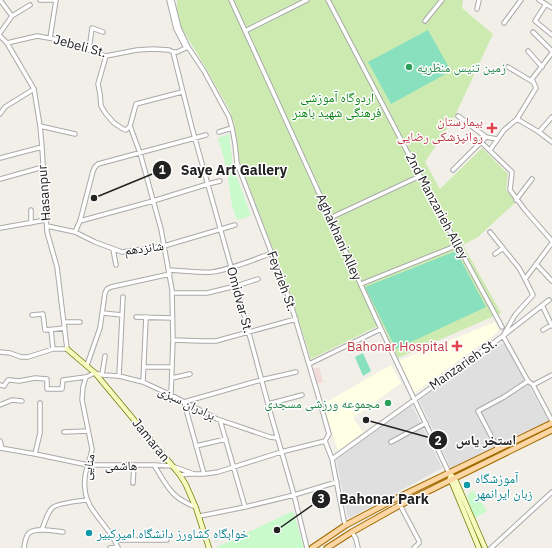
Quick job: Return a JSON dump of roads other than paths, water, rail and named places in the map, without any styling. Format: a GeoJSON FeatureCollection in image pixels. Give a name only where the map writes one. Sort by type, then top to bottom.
{"type":"FeatureCollection","features":[{"type":"Feature","properties":{"kind":"main road","name":"Jamaran"},"geometry":{"type":"LineString","coordinates":[[67,349],[95,372],[180,475],[200,516],[210,548]]}},
{"type":"Feature","properties":{"kind":"main road"},"geometry":{"type":"LineString","coordinates":[[312,548],[346,525],[394,499],[450,474],[552,422]]}},
{"type":"Feature","properties":{"kind":"main road"},"geometry":{"type":"LineString","coordinates":[[327,548],[400,505],[552,430]]}},
{"type":"Feature","properties":{"kind":"main road"},"geometry":{"type":"LineString","coordinates":[[450,474],[485,548]]}},
{"type":"Feature","properties":{"kind":"main road"},"geometry":{"type":"LineString","coordinates":[[453,480],[479,548]]}},
{"type":"Feature","properties":{"kind":"main road"},"geometry":{"type":"LineString","coordinates":[[346,525],[352,532]]}},
{"type":"Feature","properties":{"kind":"street"},"geometry":{"type":"LineString","coordinates":[[0,0],[12,16]]}},
{"type":"Feature","properties":{"kind":"street"},"geometry":{"type":"LineString","coordinates":[[40,0],[56,0],[50,38]]}},
{"type":"Feature","properties":{"kind":"street"},"geometry":{"type":"LineString","coordinates":[[170,0],[178,28],[187,47]]}},
{"type":"Feature","properties":{"kind":"street","name":"Aghakhani Alley"},"geometry":{"type":"LineString","coordinates":[[231,0],[360,284],[450,474]]}},
{"type":"Feature","properties":{"kind":"street"},"geometry":{"type":"LineString","coordinates":[[245,31],[306,0]]}},
{"type":"Feature","properties":{"kind":"street","name":"2nd Manzarieh Alley"},"geometry":{"type":"LineString","coordinates":[[328,0],[420,176],[502,327]]}},
{"type":"Feature","properties":{"kind":"street"},"geometry":{"type":"LineString","coordinates":[[425,21],[442,0]]}},
{"type":"Feature","properties":{"kind":"street"},"geometry":{"type":"LineString","coordinates":[[477,9],[479,0]]}},
{"type":"Feature","properties":{"kind":"street"},"geometry":{"type":"LineString","coordinates":[[504,23],[521,0]]}},
{"type":"Feature","properties":{"kind":"street"},"geometry":{"type":"LineString","coordinates":[[539,0],[552,8]]}},
{"type":"Feature","properties":{"kind":"street"},"geometry":{"type":"LineString","coordinates":[[546,4],[535,21],[552,35]]}},
{"type":"Feature","properties":{"kind":"street"},"geometry":{"type":"LineString","coordinates":[[0,33],[12,16],[30,5]]}},
{"type":"Feature","properties":{"kind":"street"},"geometry":{"type":"LineString","coordinates":[[89,50],[92,28],[103,32]]}},
{"type":"Feature","properties":{"kind":"street"},"geometry":{"type":"LineString","coordinates":[[490,150],[504,130],[517,119],[536,88],[532,79],[552,52],[533,32]]}},
{"type":"Feature","properties":{"kind":"street","name":"Hasanpur"},"geometry":{"type":"LineString","coordinates":[[0,36],[7,43],[34,89],[42,147],[46,226],[58,267],[67,349]]}},
{"type":"Feature","properties":{"kind":"street","name":"Jebeli St."},"geometry":{"type":"LineString","coordinates":[[7,43],[37,36],[60,40],[106,56],[137,50],[169,50],[178,52],[187,47]]}},
{"type":"Feature","properties":{"kind":"street","name":"Feyzieh St."},"geometry":{"type":"LineString","coordinates":[[187,47],[204,71],[229,117],[235,144],[237,163],[290,301],[309,364],[329,434],[325,441],[332,459],[346,525]]}},
{"type":"Feature","properties":{"kind":"street"},"geometry":{"type":"LineString","coordinates":[[528,51],[542,66]]}},
{"type":"Feature","properties":{"kind":"street","name":"Omidvar St."},"geometry":{"type":"LineString","coordinates":[[173,52],[182,92],[294,496],[307,548]]}},
{"type":"Feature","properties":{"kind":"street"},"geometry":{"type":"LineString","coordinates":[[106,56],[98,84],[101,106],[114,123],[123,129],[126,130],[130,126],[136,104],[182,92]]}},
{"type":"Feature","properties":{"kind":"street"},"geometry":{"type":"LineString","coordinates":[[508,67],[534,83]]}},
{"type":"Feature","properties":{"kind":"street"},"geometry":{"type":"LineString","coordinates":[[0,114],[5,107],[34,89]]}},
{"type":"Feature","properties":{"kind":"street"},"geometry":{"type":"LineString","coordinates":[[458,116],[486,137],[497,139]]}},
{"type":"Feature","properties":{"kind":"street"},"geometry":{"type":"LineString","coordinates":[[539,132],[552,118]]}},
{"type":"Feature","properties":{"kind":"street"},"geometry":{"type":"LineString","coordinates":[[517,119],[539,132],[552,142]]}},
{"type":"Feature","properties":{"kind":"street"},"geometry":{"type":"LineString","coordinates":[[40,126],[75,134]]}},
{"type":"Feature","properties":{"kind":"street"},"geometry":{"type":"LineString","coordinates":[[130,126],[140,153],[161,229],[169,272],[172,293],[173,340],[171,395]]}},
{"type":"Feature","properties":{"kind":"street"},"geometry":{"type":"LineString","coordinates":[[219,132],[232,128]]}},
{"type":"Feature","properties":{"kind":"street"},"geometry":{"type":"LineString","coordinates":[[75,232],[80,221],[92,171],[98,164],[206,135]]}},
{"type":"Feature","properties":{"kind":"street"},"geometry":{"type":"LineString","coordinates":[[453,170],[486,137]]}},
{"type":"Feature","properties":{"kind":"street"},"geometry":{"type":"LineString","coordinates":[[481,142],[512,172],[510,190],[516,200],[552,242],[524,279],[519,268],[490,232]]}},
{"type":"Feature","properties":{"kind":"street"},"geometry":{"type":"LineString","coordinates":[[0,158],[42,147]]}},
{"type":"Feature","properties":{"kind":"street"},"geometry":{"type":"LineString","coordinates":[[0,179],[43,167]]}},
{"type":"Feature","properties":{"kind":"street"},"geometry":{"type":"LineString","coordinates":[[330,218],[420,176]]}},
{"type":"Feature","properties":{"kind":"street"},"geometry":{"type":"LineString","coordinates":[[516,200],[532,179]]}},
{"type":"Feature","properties":{"kind":"street"},"geometry":{"type":"LineString","coordinates":[[80,221],[220,181]]}},
{"type":"Feature","properties":{"kind":"street"},"geometry":{"type":"LineString","coordinates":[[31,210],[31,223]]}},
{"type":"Feature","properties":{"kind":"street"},"geometry":{"type":"LineString","coordinates":[[0,228],[46,220]]}},
{"type":"Feature","properties":{"kind":"street","name":"شانزدهم"},"geometry":{"type":"LineString","coordinates":[[46,226],[75,232],[113,249],[127,252],[164,246],[235,225]]}},
{"type":"Feature","properties":{"kind":"street"},"geometry":{"type":"LineString","coordinates":[[360,284],[458,245]]}},
{"type":"Feature","properties":{"kind":"street"},"geometry":{"type":"LineString","coordinates":[[495,254],[503,248]]}},
{"type":"Feature","properties":{"kind":"street"},"geometry":{"type":"LineString","coordinates":[[113,249],[116,265]]}},
{"type":"Feature","properties":{"kind":"street"},"geometry":{"type":"LineString","coordinates":[[87,365],[100,328],[105,293],[107,289],[169,272],[213,272],[272,253]]}},
{"type":"Feature","properties":{"kind":"street"},"geometry":{"type":"LineString","coordinates":[[536,264],[552,281]]}},
{"type":"Feature","properties":{"kind":"street"},"geometry":{"type":"LineString","coordinates":[[172,293],[207,293],[258,279]]}},
{"type":"Feature","properties":{"kind":"street","name":"Manzarieh St."},"geometry":{"type":"LineString","coordinates":[[332,459],[503,336],[515,315],[533,295],[524,279]]}},
{"type":"Feature","properties":{"kind":"street"},"geometry":{"type":"LineString","coordinates":[[119,376],[123,297]]}},
{"type":"Feature","properties":{"kind":"street"},"geometry":{"type":"LineString","coordinates":[[548,300],[503,336],[528,382],[533,385],[552,422]]}},
{"type":"Feature","properties":{"kind":"street"},"geometry":{"type":"LineString","coordinates":[[542,305],[552,326],[543,330]]}},
{"type":"Feature","properties":{"kind":"street"},"geometry":{"type":"LineString","coordinates":[[103,313],[122,315]]}},
{"type":"Feature","properties":{"kind":"street"},"geometry":{"type":"LineString","coordinates":[[32,315],[43,314],[45,330],[65,328]]}},
{"type":"Feature","properties":{"kind":"street"},"geometry":{"type":"LineString","coordinates":[[136,317],[172,318]]}},
{"type":"Feature","properties":{"kind":"street"},"geometry":{"type":"LineString","coordinates":[[143,382],[146,317]]}},
{"type":"Feature","properties":{"kind":"street"},"geometry":{"type":"LineString","coordinates":[[173,340],[216,341],[296,319]]}},
{"type":"Feature","properties":{"kind":"street"},"geometry":{"type":"LineString","coordinates":[[64,322],[80,322]]}},
{"type":"Feature","properties":{"kind":"street"},"geometry":{"type":"LineString","coordinates":[[309,364],[381,329]]}},
{"type":"Feature","properties":{"kind":"street"},"geometry":{"type":"LineString","coordinates":[[51,330],[52,349]]}},
{"type":"Feature","properties":{"kind":"street"},"geometry":{"type":"LineString","coordinates":[[0,352],[10,353],[21,357],[28,357],[52,349],[67,349]]}},
{"type":"Feature","properties":{"kind":"street"},"geometry":{"type":"LineString","coordinates":[[102,375],[105,356]]}},
{"type":"Feature","properties":{"kind":"street"},"geometry":{"type":"LineString","coordinates":[[144,367],[172,368]]}},
{"type":"Feature","properties":{"kind":"street"},"geometry":{"type":"LineString","coordinates":[[0,385],[4,386],[8,380],[19,381],[39,378],[47,379],[47,389],[62,388],[63,380],[86,377],[95,372]]}},
{"type":"Feature","properties":{"kind":"street","name":"برادران سبزی"},"geometry":{"type":"LineString","coordinates":[[95,372],[102,375],[119,376],[143,382],[220,420],[277,438]]}},
{"type":"Feature","properties":{"kind":"street"},"geometry":{"type":"LineString","coordinates":[[204,474],[184,402],[261,380],[296,372]]}},
{"type":"Feature","properties":{"kind":"street"},"geometry":{"type":"LineString","coordinates":[[172,378],[190,374]]}},
{"type":"Feature","properties":{"kind":"street"},"geometry":{"type":"LineString","coordinates":[[533,385],[552,375]]}},
{"type":"Feature","properties":{"kind":"street","name":"منایی"},"geometry":{"type":"LineString","coordinates":[[86,377],[83,387],[82,400],[92,449],[85,479],[87,500]]}},
{"type":"Feature","properties":{"kind":"street"},"geometry":{"type":"LineString","coordinates":[[498,449],[478,411],[528,382]]}},
{"type":"Feature","properties":{"kind":"street"},"geometry":{"type":"LineString","coordinates":[[268,404],[302,396]]}},
{"type":"Feature","properties":{"kind":"street"},"geometry":{"type":"LineString","coordinates":[[0,404],[12,400],[22,401]]}},
{"type":"Feature","properties":{"kind":"street"},"geometry":{"type":"LineString","coordinates":[[35,454],[40,433],[40,403]]}},
{"type":"Feature","properties":{"kind":"street"},"geometry":{"type":"LineString","coordinates":[[220,420],[245,507]]}},
{"type":"Feature","properties":{"kind":"street"},"geometry":{"type":"LineString","coordinates":[[391,442],[426,423]]}},
{"type":"Feature","properties":{"kind":"street"},"geometry":{"type":"LineString","coordinates":[[64,432],[88,431]]}},
{"type":"Feature","properties":{"kind":"street"},"geometry":{"type":"LineString","coordinates":[[196,446],[226,439]]}},
{"type":"Feature","properties":{"kind":"street"},"geometry":{"type":"LineString","coordinates":[[0,441],[1,448]]}},
{"type":"Feature","properties":{"kind":"street"},"geometry":{"type":"LineString","coordinates":[[180,475],[218,472],[281,452],[325,441]]}},
{"type":"Feature","properties":{"kind":"street","name":"هاشمی"},"geometry":{"type":"LineString","coordinates":[[1,448],[88,465],[172,466],[194,474]]}},
{"type":"Feature","properties":{"kind":"street"},"geometry":{"type":"LineString","coordinates":[[133,483],[134,465]]}},
{"type":"Feature","properties":{"kind":"street"},"geometry":{"type":"LineString","coordinates":[[154,465],[168,488],[175,496],[196,508]]}},
{"type":"Feature","properties":{"kind":"street"},"geometry":{"type":"LineString","coordinates":[[200,516],[294,496],[337,482]]}},
{"type":"Feature","properties":{"kind":"street"},"geometry":{"type":"LineString","coordinates":[[491,548],[552,492]]}},
{"type":"Feature","properties":{"kind":"street"},"geometry":{"type":"LineString","coordinates":[[42,529],[52,508],[76,501],[87,500],[116,540],[118,548],[110,548]]}},
{"type":"Feature","properties":{"kind":"street"},"geometry":{"type":"LineString","coordinates":[[400,505],[420,542],[414,548]]}},
{"type":"Feature","properties":{"kind":"street"},"geometry":{"type":"LineString","coordinates":[[24,548],[26,537],[29,533],[42,529],[63,532]]}},
{"type":"Feature","properties":{"kind":"street"},"geometry":{"type":"LineString","coordinates":[[352,532],[356,539],[358,548]]}},
{"type":"Feature","properties":{"kind":"street"},"geometry":{"type":"LineString","coordinates":[[116,540],[167,540]]}},
{"type":"Feature","properties":{"kind":"place","name":"زمین تنیس منظریه"},"geometry":{"type":"Point","coordinates":[409,67]}},
{"type":"Feature","properties":{"kind":"place","name":"بیمارستان روانپزشکی رضایی"},"geometry":{"type":"Point","coordinates":[492,128]}},
{"type":"Feature","properties":{"kind":"place","name":"Saye Art Gallery"},"geometry":{"type":"Point","coordinates":[94,198]}},
{"type":"Feature","properties":{"kind":"place","name":"Bahonar Hospital"},"geometry":{"type":"Point","coordinates":[457,346]}},
{"type":"Feature","properties":{"kind":"place","name":"مجموعه ورزشی مسجدی"},"geometry":{"type":"Point","coordinates":[388,403]}},
{"type":"Feature","properties":{"kind":"place","name":"استخر یاس"},"geometry":{"type":"Point","coordinates":[366,420]}},
{"type":"Feature","properties":{"kind":"place","name":"آموزشگاه زبان ایرانمهر"},"geometry":{"type":"Point","coordinates":[467,485]}},
{"type":"Feature","properties":{"kind":"place","name":"Bahonar Park"},"geometry":{"type":"Point","coordinates":[277,530]}},
{"type":"Feature","properties":{"kind":"place","name":"خوابگاه کشاورز دانشگاه امیرکبیر"},"geometry":{"type":"Point","coordinates":[89,533]}},
{"type":"Feature","properties":{"kind":"park label","name":"اردوگاه آموزشی فرهنگی شهید باهنر"},"geometry":{"type":"Point","coordinates":[337,104]}}]}
